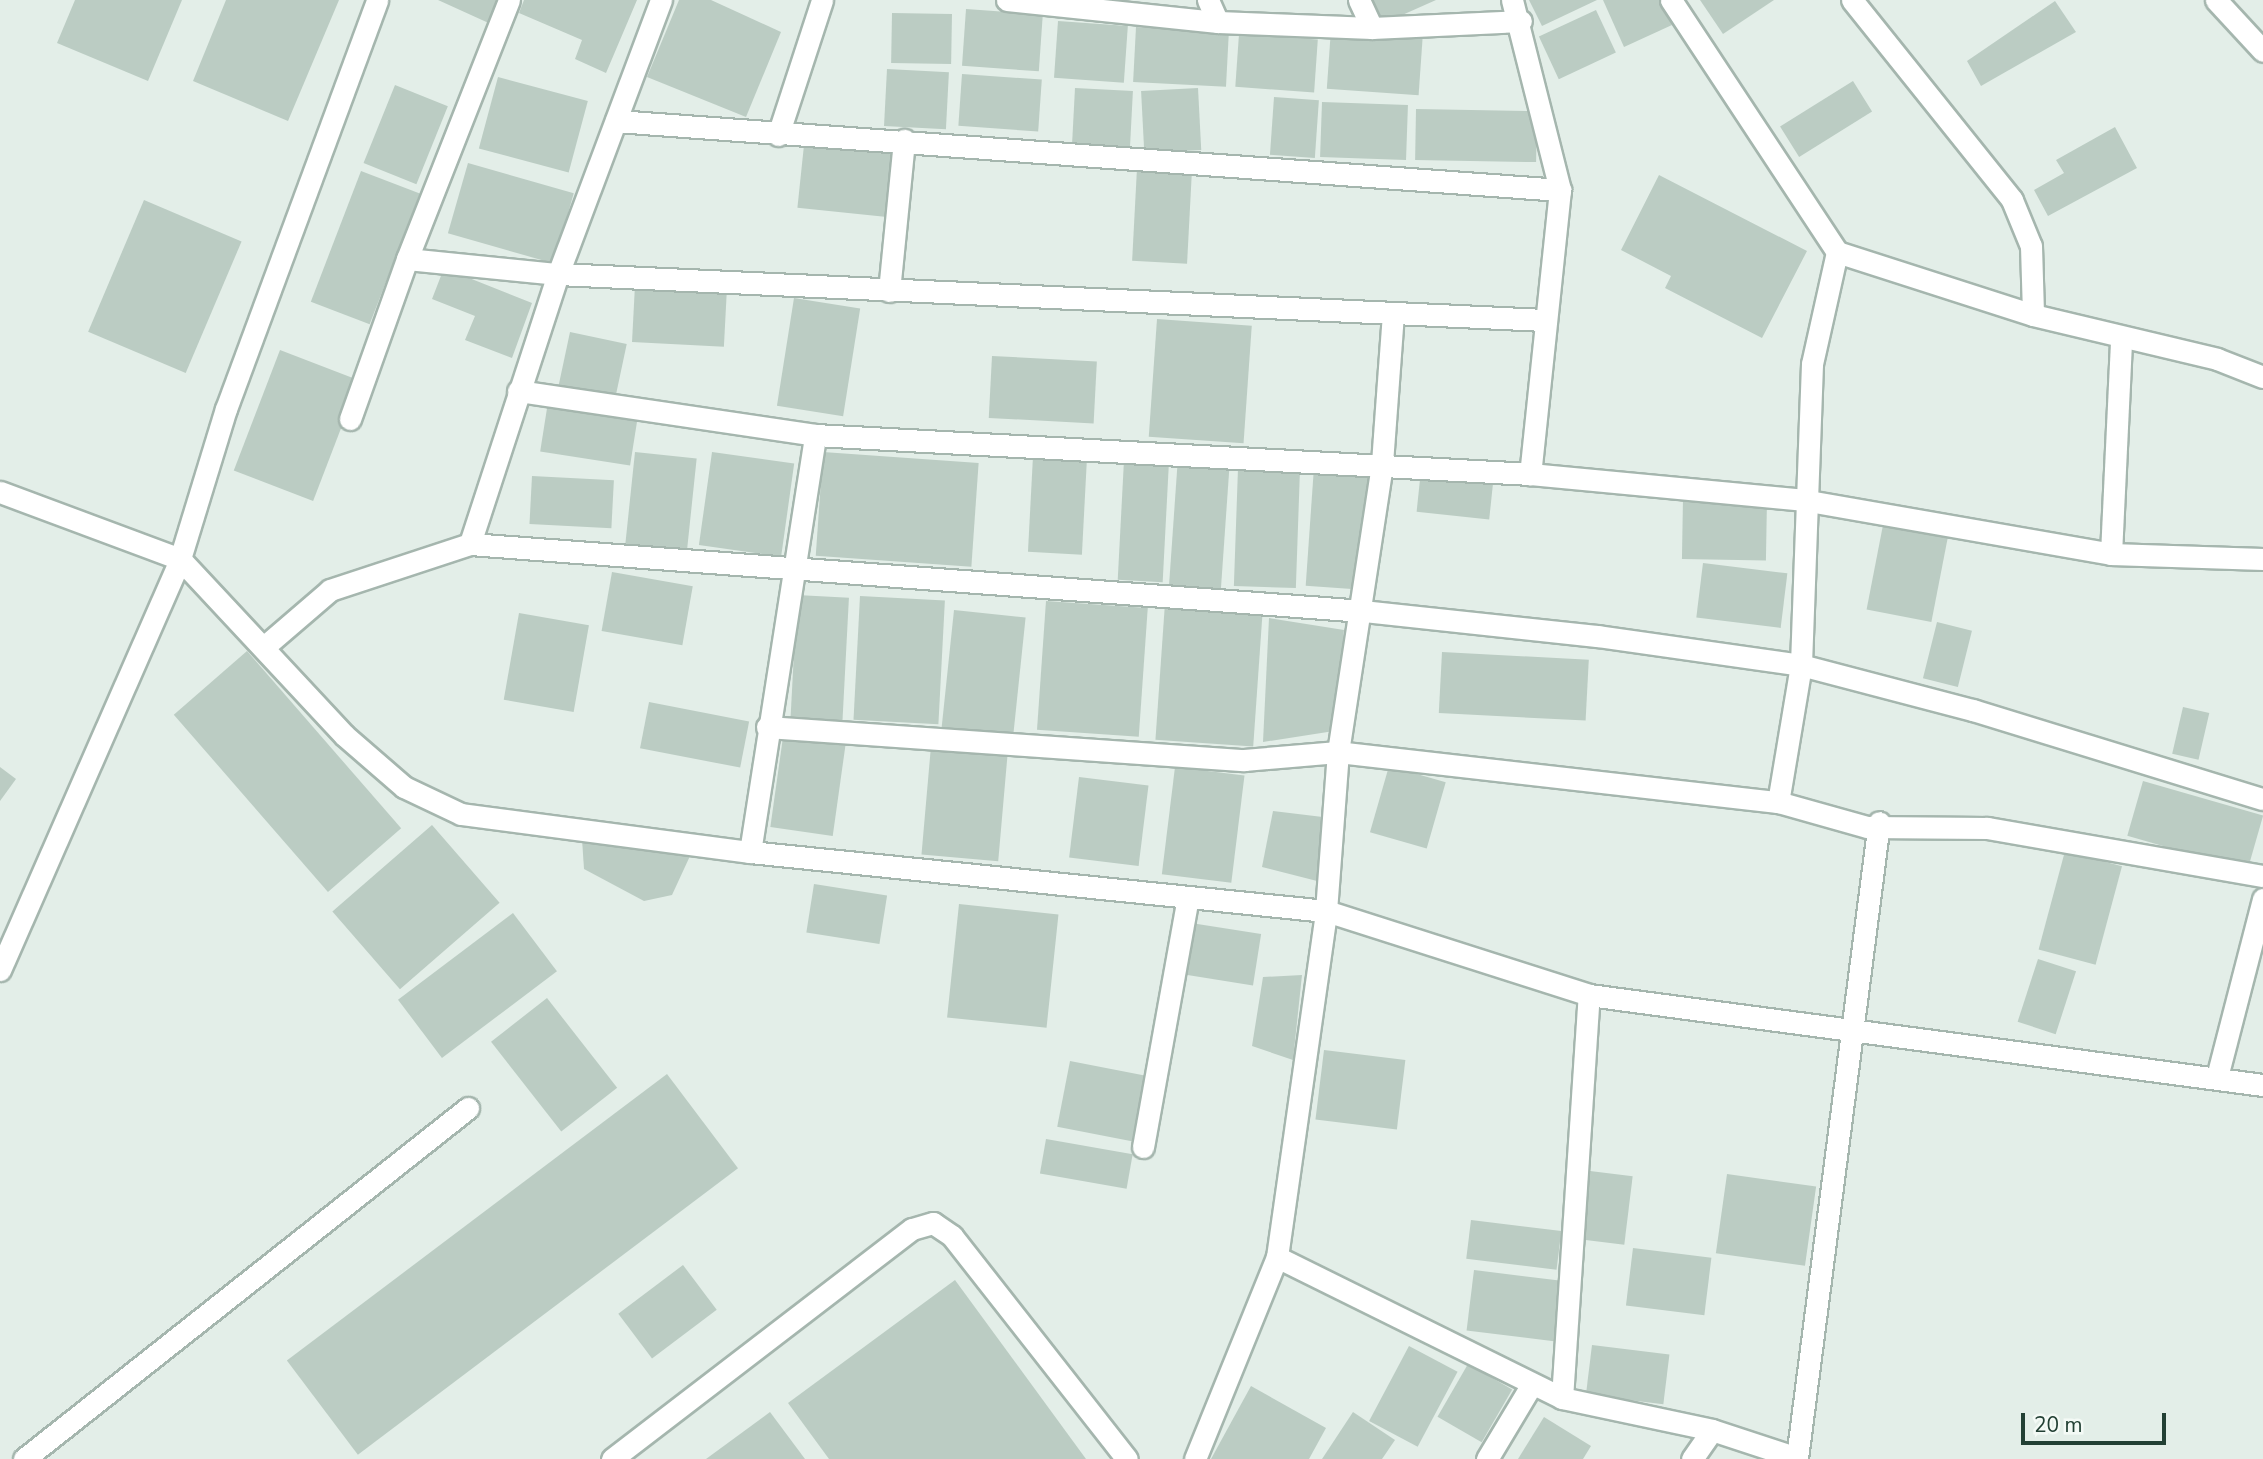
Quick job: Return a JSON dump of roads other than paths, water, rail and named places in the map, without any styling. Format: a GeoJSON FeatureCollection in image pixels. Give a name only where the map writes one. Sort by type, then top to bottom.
{"type":"FeatureCollection","features":[{"type":"Feature","properties":{"kind":"street"},"geometry":{"type":"LineString","coordinates":[[0,970],[180,559],[226,409],[377,0]]}},
{"type":"Feature","properties":{"kind":"street"},"geometry":{"type":"LineString","coordinates":[[350,419],[407,259],[509,0]]}},
{"type":"Feature","properties":{"kind":"street"},"geometry":{"type":"LineString","coordinates":[[470,544],[558,274],[662,0]]}},
{"type":"Feature","properties":{"kind":"street"},"geometry":{"type":"LineString","coordinates":[[778,135],[822,0]]}},
{"type":"Feature","properties":{"kind":"street"},"geometry":{"type":"LineString","coordinates":[[1007,0],[1217,22],[1372,28],[1521,21]]}},
{"type":"Feature","properties":{"kind":"street"},"geometry":{"type":"LineString","coordinates":[[1208,0],[1217,22]]}},
{"type":"Feature","properties":{"kind":"street"},"geometry":{"type":"LineString","coordinates":[[1359,0],[1372,28]]}},
{"type":"Feature","properties":{"kind":"street"},"geometry":{"type":"LineString","coordinates":[[1512,0],[1521,21],[1560,190],[1530,474]]}},
{"type":"Feature","properties":{"kind":"street"},"geometry":{"type":"LineString","coordinates":[[1671,0],[1837,252],[2033,315],[2121,340],[2217,359],[2263,377]]}},
{"type":"Feature","properties":{"kind":"street"},"geometry":{"type":"LineString","coordinates":[[1853,0],[2012,200],[2031,246],[2033,315]]}},
{"type":"Feature","properties":{"kind":"street"},"geometry":{"type":"LineString","coordinates":[[2216,0],[2263,51]]}},
{"type":"Feature","properties":{"kind":"street"},"geometry":{"type":"LineString","coordinates":[[616,121],[778,135],[904,141],[1560,190]]}},
{"type":"Feature","properties":{"kind":"street"},"geometry":{"type":"LineString","coordinates":[[889,290],[904,141]]}},
{"type":"Feature","properties":{"kind":"street"},"geometry":{"type":"LineString","coordinates":[[1777,802],[1801,665],[1803,500],[1812,364],[1837,252]]}},
{"type":"Feature","properties":{"kind":"street"},"geometry":{"type":"LineString","coordinates":[[407,259],[558,274],[1545,320]]}},
{"type":"Feature","properties":{"kind":"street"},"geometry":{"type":"LineString","coordinates":[[1195,1459],[1277,1257],[1326,911],[1338,752],[1363,611],[1382,463],[1393,314]]}},
{"type":"Feature","properties":{"kind":"street"},"geometry":{"type":"LineString","coordinates":[[2111,554],[2121,340]]}},
{"type":"Feature","properties":{"kind":"street"},"geometry":{"type":"LineString","coordinates":[[518,391],[815,435],[1382,463],[1530,474],[1803,500],[2111,554],[2263,559]]}},
{"type":"Feature","properties":{"kind":"street"},"geometry":{"type":"LineString","coordinates":[[750,852],[767,727],[797,566],[815,435]]}},
{"type":"Feature","properties":{"kind":"street"},"geometry":{"type":"LineString","coordinates":[[0,492],[180,559],[265,646],[345,735],[404,787],[461,814],[750,852],[1326,911],[1589,995],[1852,1033],[2217,1077],[2263,1085]]}},
{"type":"Feature","properties":{"kind":"street"},"geometry":{"type":"LineString","coordinates":[[265,646],[330,590],[470,544],[797,566],[1363,611],[1801,665],[1973,709],[2263,799]]}},
{"type":"Feature","properties":{"kind":"street"},"geometry":{"type":"LineString","coordinates":[[767,727],[1244,760],[1338,752],[1777,802],[1867,827],[1879,822],[1986,828],[2263,876]]}},
{"type":"Feature","properties":{"kind":"street"},"geometry":{"type":"LineString","coordinates":[[1277,1257],[1562,1398],[1712,1430],[1798,1459],[1879,822]]}},
{"type":"Feature","properties":{"kind":"street"},"geometry":{"type":"LineString","coordinates":[[1143,1147],[1188,898]]}},
{"type":"Feature","properties":{"kind":"street"},"geometry":{"type":"LineString","coordinates":[[2217,1077],[2263,899]]}},
{"type":"Feature","properties":{"kind":"street"},"geometry":{"type":"LineString","coordinates":[[1562,1398],[1589,995]]}},
{"type":"Feature","properties":{"kind":"street"},"geometry":{"type":"LineString","coordinates":[[24,1459],[468,1108]]}},
{"type":"Feature","properties":{"kind":"street"},"geometry":{"type":"LineString","coordinates":[[612,1459],[912,1229],[933,1223],[952,1236],[1127,1459]]}},
{"type":"Feature","properties":{"kind":"street"},"geometry":{"type":"LineString","coordinates":[[1487,1459],[1532,1384]]}},
{"type":"Feature","properties":{"kind":"street"},"geometry":{"type":"LineString","coordinates":[[1692,1459],[1712,1430]]}}]}
